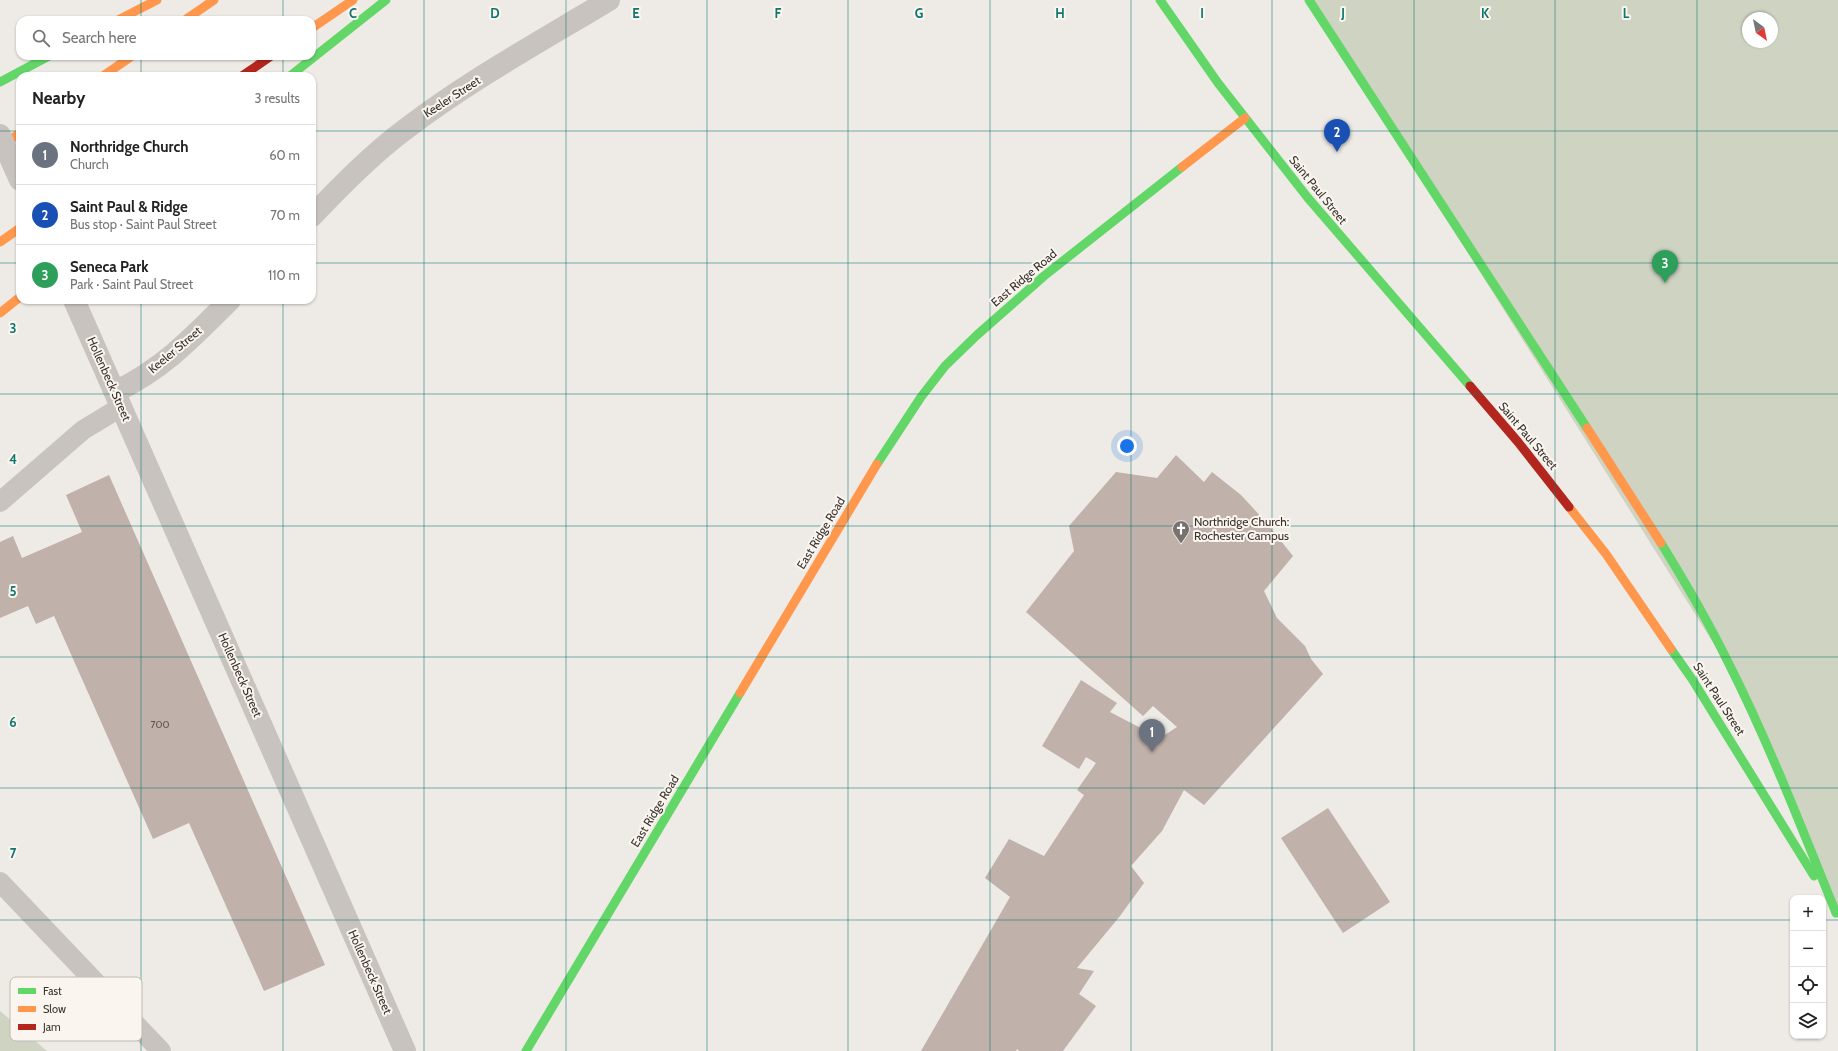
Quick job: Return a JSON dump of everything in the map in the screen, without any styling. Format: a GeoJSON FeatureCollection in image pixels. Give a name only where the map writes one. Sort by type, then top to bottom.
{"type":"FeatureCollection","features":[{"type":"Feature","properties":{"kind":"main road"},"geometry":{"type":"LineString","coordinates":[[126,16],[157,0]]}},
{"type":"Feature","properties":{"kind":"main road"},"geometry":{"type":"LineString","coordinates":[[191,16],[214,0]]}},
{"type":"Feature","properties":{"kind":"main road"},"geometry":{"type":"LineString","coordinates":[[316,25],[354,0]]}},
{"type":"Feature","properties":{"kind":"main road"},"geometry":{"type":"LineString","coordinates":[[316,55],[386,0]]}},
{"type":"Feature","properties":{"kind":"main road","name":"Saint Paul Street"},"geometry":{"type":"LineString","coordinates":[[1160,0],[1191,47],[1245,118],[1346,243],[1518,442],[1606,554],[1696,685],[1773,808],[1837,915]]}},
{"type":"Feature","properties":{"kind":"main road"},"geometry":{"type":"LineString","coordinates":[[1309,0],[1648,523],[1702,612],[1758,725],[1837,915]]}},
{"type":"Feature","properties":{"kind":"main road"},"geometry":{"type":"LineString","coordinates":[[19,72],[41,60]]}},
{"type":"Feature","properties":{"kind":"main road"},"geometry":{"type":"LineString","coordinates":[[109,72],[126,60]]}},
{"type":"Feature","properties":{"kind":"main road"},"geometry":{"type":"LineString","coordinates":[[248,72],[265,60]]}},
{"type":"Feature","properties":{"kind":"main road"},"geometry":{"type":"LineString","coordinates":[[295,72],[310,60]]}},
{"type":"Feature","properties":{"kind":"main road"},"geometry":{"type":"LineString","coordinates":[[0,82],[16,74]]}},
{"type":"Feature","properties":{"kind":"main road","name":"East Ridge Road"},"geometry":{"type":"LineString","coordinates":[[526,1051],[865,483],[900,428],[945,366],[1008,306],[1245,118]]}},
{"type":"Feature","properties":{"kind":"main road"},"geometry":{"type":"LineString","coordinates":[[0,147],[16,136]]}},
{"type":"Feature","properties":{"kind":"main road"},"geometry":{"type":"LineString","coordinates":[[0,242],[16,231]]}},
{"type":"Feature","properties":{"kind":"main road"},"geometry":{"type":"LineString","coordinates":[[0,314],[16,300]]}},
{"type":"Feature","properties":{"kind":"street","name":"Keeler Street"},"geometry":{"type":"LineString","coordinates":[[316,212],[366,162],[407,127],[448,98],[609,0]]}},
{"type":"Feature","properties":{"kind":"street"},"geometry":{"type":"LineString","coordinates":[[0,135],[16,171]]}},
{"type":"Feature","properties":{"kind":"street","name":"Hollenbeck Street"},"geometry":{"type":"LineString","coordinates":[[76,304],[405,1051]]}},
{"type":"Feature","properties":{"kind":"street","name":"Keeler Street"},"geometry":{"type":"LineString","coordinates":[[118,399],[139,380],[163,364],[189,342],[226,304]]}},
{"type":"Feature","properties":{"kind":"lane"},"geometry":{"type":"LineString","coordinates":[[0,502],[118,399]]}},
{"type":"Feature","properties":{"kind":"lane"},"geometry":{"type":"LineString","coordinates":[[0,882],[91,977]]}},
{"type":"Feature","properties":{"kind":"lane"},"geometry":{"type":"LineString","coordinates":[[142,1031],[161,1051]]}},
{"type":"Feature","properties":{"kind":"green space"},"geometry":{"type":"Polygon","coordinates":[[[1309,0],[1838,0],[1838,917],[1739,684],[1309,0]]]}},
{"type":"Feature","properties":{"kind":"green space"},"geometry":{"type":"Polygon","coordinates":[[[0,1011],[10,1020],[10,1041],[35,1041],[47,1051],[0,1051],[0,1011]]]}},
{"type":"Feature","properties":{"kind":"building"},"geometry":{"type":"Polygon","coordinates":[[[1176,455],[1204,482],[1212,472],[1241,495],[1265,521],[1293,556],[1264,591],[1277,618],[1305,646],[1311,659],[1323,674],[1204,805],[1184,790],[1162,831],[1131,866],[1144,883],[1120,916],[1077,968],[1094,971],[1079,994],[1096,1006],[1063,1051],[1019,1051],[1017,1049],[1016,1051],[921,1051],[1010,897],[985,878],[1009,839],[1044,856],[1084,795],[1077,790],[1096,763],[1086,757],[1079,769],[1042,746],[1081,680],[1117,703],[1110,712],[1160,738],[1177,727],[1153,706],[1143,716],[1026,612],[1074,551],[1069,526],[1116,472],[1157,478],[1176,455]]]}},
{"type":"Feature","properties":{"kind":"building"},"geometry":{"type":"Polygon","coordinates":[[[109,475],[325,965],[264,991],[189,823],[153,839],[54,616],[36,624],[28,606],[0,618],[0,542],[13,536],[22,558],[82,532],[66,495],[109,475]]]}},
{"type":"Feature","properties":{"kind":"building"},"geometry":{"type":"Polygon","coordinates":[[[1328,808],[1390,902],[1343,933],[1281,838],[1328,808]]]}},
{"type":"Feature","properties":{"kind":"traffic: fast"},"geometry":{"type":"LineString","coordinates":[[316,55],[386,0]]}},
{"type":"Feature","properties":{"kind":"traffic: fast"},"geometry":{"type":"LineString","coordinates":[[1160,0],[1218,83],[1308,198],[1470,386]]}},
{"type":"Feature","properties":{"kind":"traffic: fast"},"geometry":{"type":"LineString","coordinates":[[1309,0],[1587,428]]}},
{"type":"Feature","properties":{"kind":"traffic: fast"},"geometry":{"type":"LineString","coordinates":[[19,72],[41,60]]}},
{"type":"Feature","properties":{"kind":"traffic: fast"},"geometry":{"type":"LineString","coordinates":[[295,72],[310,60]]}},
{"type":"Feature","properties":{"kind":"traffic: fast"},"geometry":{"type":"LineString","coordinates":[[0,82],[16,74]]}},
{"type":"Feature","properties":{"kind":"traffic: fast"},"geometry":{"type":"LineString","coordinates":[[877,464],[921,397],[945,366],[977,335],[1044,276],[1182,167]]}},
{"type":"Feature","properties":{"kind":"traffic: fast"},"geometry":{"type":"LineString","coordinates":[[1661,543],[1704,617],[1743,693],[1785,786],[1836,913]]}},
{"type":"Feature","properties":{"kind":"traffic: fast"},"geometry":{"type":"LineString","coordinates":[[1671,649],[1692,679],[1814,876]]}},
{"type":"Feature","properties":{"kind":"traffic: fast"},"geometry":{"type":"LineString","coordinates":[[526,1051],[740,693]]}},
{"type":"Feature","properties":{"kind":"traffic: slow"},"geometry":{"type":"LineString","coordinates":[[126,16],[157,0]]}},
{"type":"Feature","properties":{"kind":"traffic: slow"},"geometry":{"type":"LineString","coordinates":[[191,16],[214,0]]}},
{"type":"Feature","properties":{"kind":"traffic: slow"},"geometry":{"type":"LineString","coordinates":[[316,25],[353,0]]}},
{"type":"Feature","properties":{"kind":"traffic: slow"},"geometry":{"type":"LineString","coordinates":[[109,72],[126,60]]}},
{"type":"Feature","properties":{"kind":"traffic: slow"},"geometry":{"type":"LineString","coordinates":[[1182,167],[1245,118]]}},
{"type":"Feature","properties":{"kind":"traffic: slow"},"geometry":{"type":"LineString","coordinates":[[0,147],[16,136]]}},
{"type":"Feature","properties":{"kind":"traffic: slow"},"geometry":{"type":"LineString","coordinates":[[0,242],[16,231]]}},
{"type":"Feature","properties":{"kind":"traffic: slow"},"geometry":{"type":"LineString","coordinates":[[0,313],[16,300]]}},
{"type":"Feature","properties":{"kind":"traffic: slow"},"geometry":{"type":"LineString","coordinates":[[1587,428],[1661,543]]}},
{"type":"Feature","properties":{"kind":"traffic: slow"},"geometry":{"type":"LineString","coordinates":[[740,693],[877,464]]}},
{"type":"Feature","properties":{"kind":"traffic: slow"},"geometry":{"type":"LineString","coordinates":[[1569,507],[1606,554],[1671,649]]}},
{"type":"Feature","properties":{"kind":"traffic: jam"},"geometry":{"type":"LineString","coordinates":[[248,72],[265,60]]}},
{"type":"Feature","properties":{"kind":"traffic: jam"},"geometry":{"type":"LineString","coordinates":[[1470,386],[1518,442],[1569,507]]}},
{"type":"Feature","properties":{"kind":"place","name":"Saint Paul & Ridge"},"geometry":{"type":"Point","coordinates":[1337,152]}},
{"type":"Feature","properties":{"kind":"place","name":"Seneca Park"},"geometry":{"type":"Point","coordinates":[1665,283]}},
{"type":"Feature","properties":{"kind":"place","name":"Northridge Church: Rochester Campus"},"geometry":{"type":"Point","coordinates":[1181,544]}},
{"type":"Feature","properties":{"kind":"place","name":"Northridge Church"},"geometry":{"type":"Point","coordinates":[1152,752]}}]}
